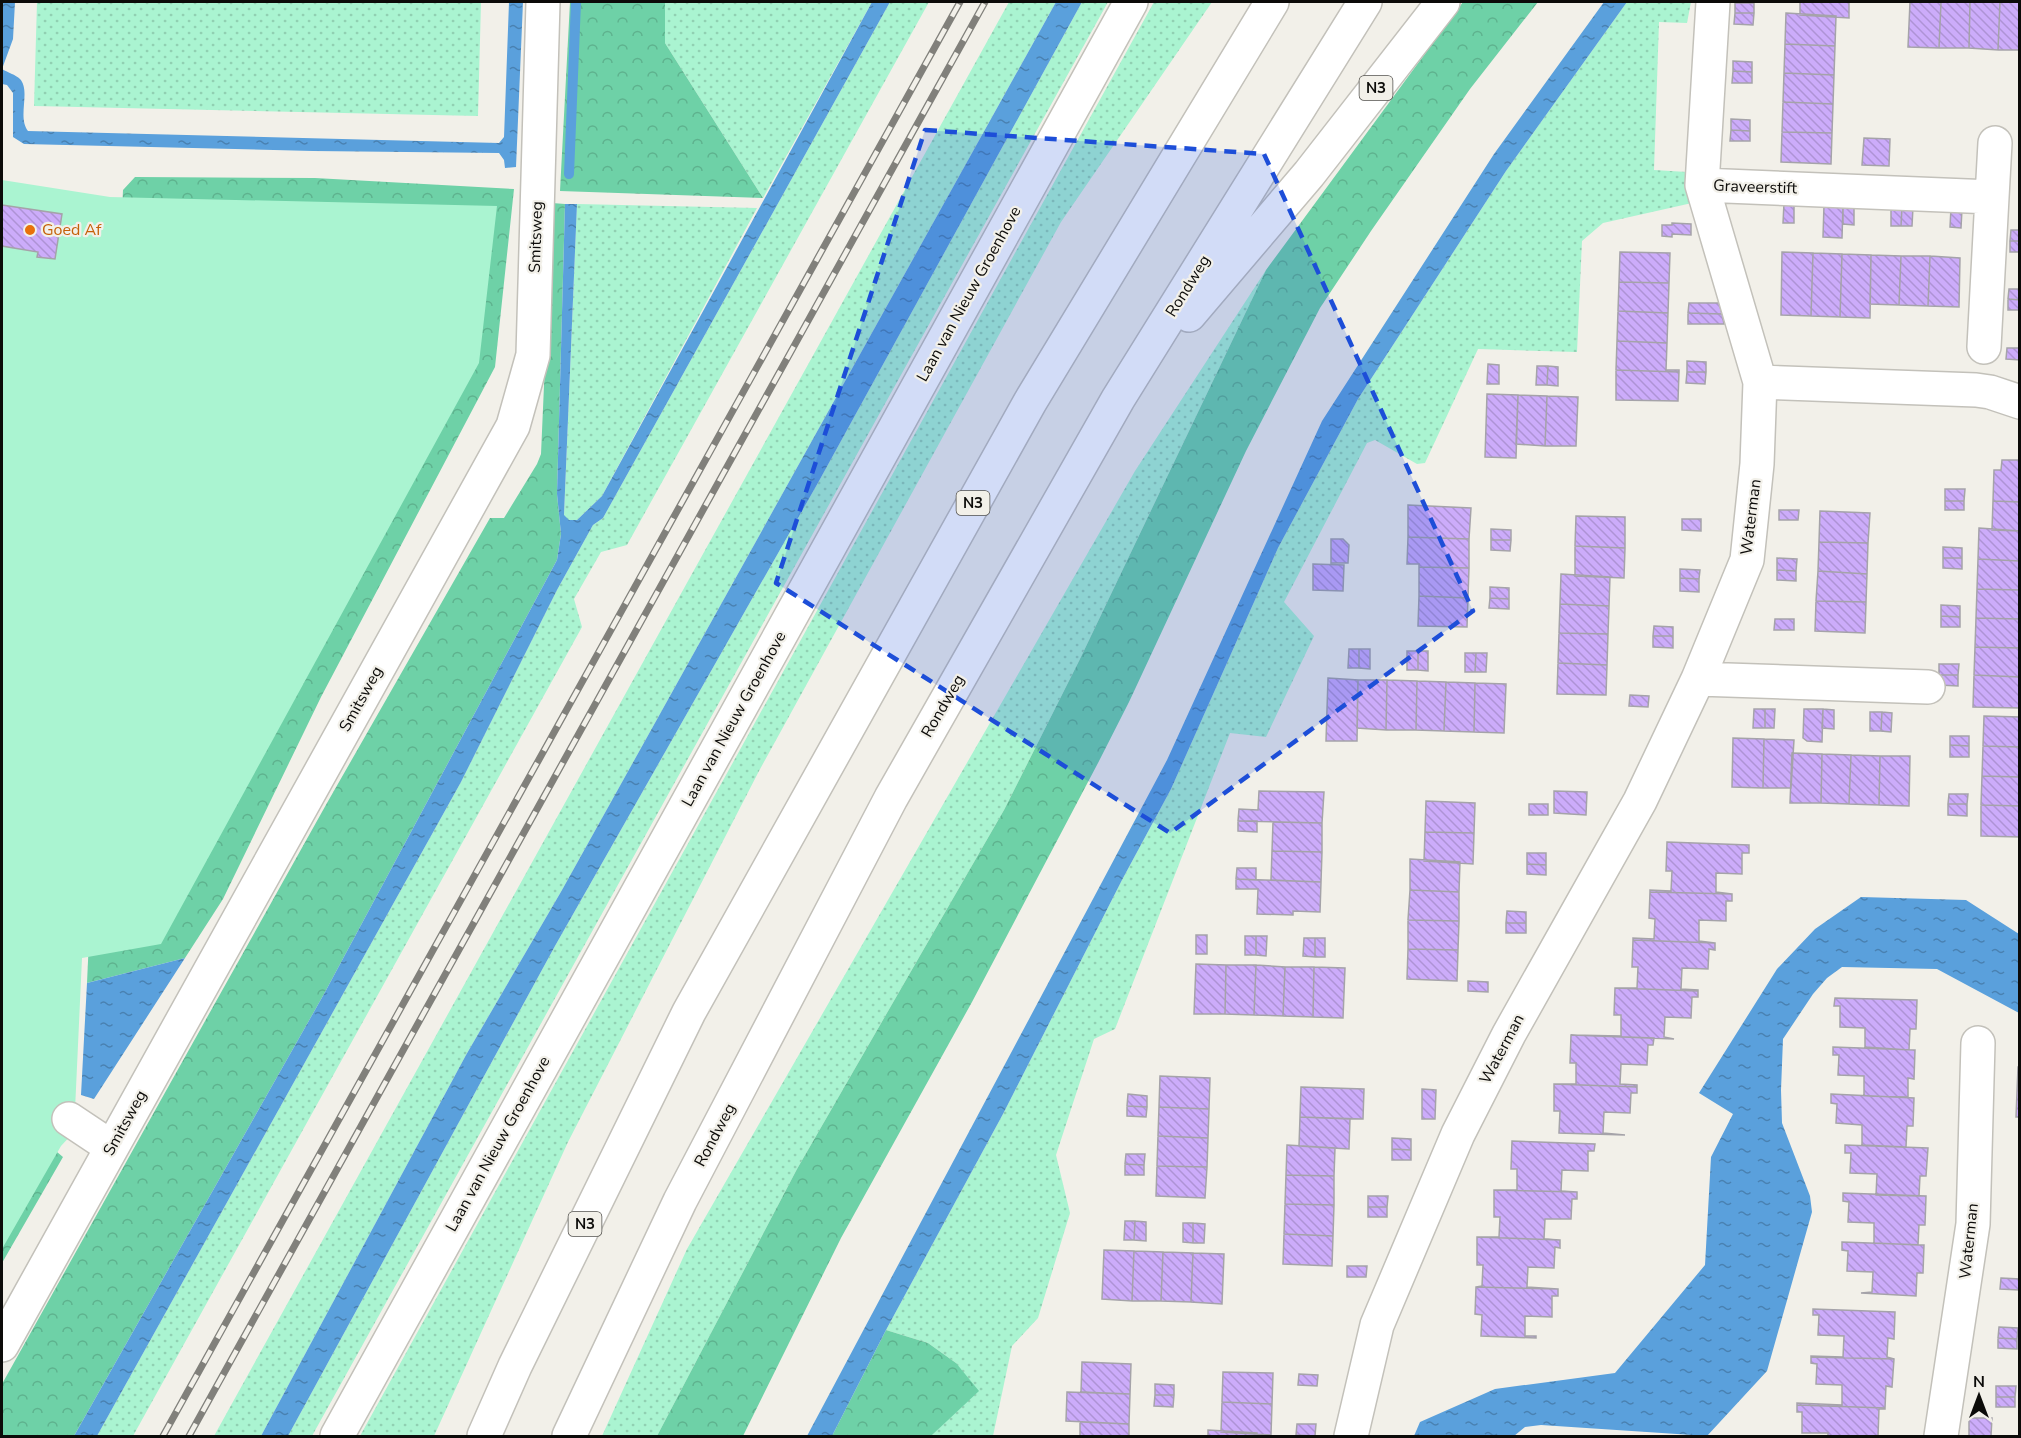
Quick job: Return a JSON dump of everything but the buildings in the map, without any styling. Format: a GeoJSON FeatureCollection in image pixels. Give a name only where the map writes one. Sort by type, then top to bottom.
{"type":"FeatureCollection","features":[{"type":"Feature","properties":{"kind":"main road","name":"Smitsweg"},"geometry":{"type":"LineString","coordinates":[[2,1345],[513,426],[533,355],[543,2]]}},
{"type":"Feature","properties":{"kind":"main road","name":"Laan van Nieuw Groenhove"},"geometry":{"type":"LineString","coordinates":[[337,1437],[1131,2]]}},
{"type":"Feature","properties":{"kind":"main road","name":"N3"},"geometry":{"type":"LineString","coordinates":[[484,1437],[515,1366],[689,1012],[1030,402],[1272,2]]}},
{"type":"Feature","properties":{"kind":"main road","name":"Rondweg"},"geometry":{"type":"LineString","coordinates":[[569,1437],[680,1201],[891,798],[1118,399],[1365,2]]}},
{"type":"Feature","properties":{"kind":"main road","name":"N3"},"geometry":{"type":"LineString","coordinates":[[1118,399],[1309,174],[1443,2]]}},
{"type":"Feature","properties":{"kind":"main road","name":"Graveerstift"},"geometry":{"type":"LineString","coordinates":[[1713,2],[1702,185],[1992,197]]}},
{"type":"Feature","properties":{"kind":"main road"},"geometry":{"type":"LineString","coordinates":[[1984,347],[1995,143]]}},
{"type":"Feature","properties":{"kind":"main road","name":"Waterman"},"geometry":{"type":"LineString","coordinates":[[1350,1437],[1377,1325],[1458,1134],[1509,1034],[1640,801],[1698,679],[1747,560],[1757,464],[1760,382],[1702,185]]}},
{"type":"Feature","properties":{"kind":"main road"},"geometry":{"type":"LineString","coordinates":[[1760,382],[1976,390],[1990,392],[2019,402]]}},
{"type":"Feature","properties":{"kind":"main road"},"geometry":{"type":"LineString","coordinates":[[1698,679],[1928,687]]}},
{"type":"Feature","properties":{"kind":"main road","name":"Waterman"},"geometry":{"type":"LineString","coordinates":[[1941,1437],[1973,1224],[1978,1043]]}},
{"type":"Feature","properties":{"kind":"main road"},"geometry":{"type":"LineString","coordinates":[[69,1119],[111,1147]]}},
{"type":"Feature","properties":{"kind":"highlighted area"},"geometry":{"type":"Polygon","coordinates":[[[925,130],[1264,154],[1473,611],[1170,833],[776,583],[925,130]]]}},
{"type":"Feature","properties":{"kind":"green space"},"geometry":{"type":"Polygon","coordinates":[[[37,2],[481,2],[478,116],[34,106],[37,2]]]}},
{"type":"Feature","properties":{"kind":"green space"},"geometry":{"type":"Polygon","coordinates":[[[570,2],[665,2],[665,43],[763,198],[560,191],[570,2]]]}},
{"type":"Feature","properties":{"kind":"green space"},"geometry":{"type":"Polygon","coordinates":[[[665,2],[872,2],[763,198],[665,43],[665,2]]]}},
{"type":"Feature","properties":{"kind":"green space"},"geometry":{"type":"Polygon","coordinates":[[[890,2],[929,2],[627,545],[601,552],[574,599],[582,627],[133,1436],[97,1436],[461,782],[557,590],[593,525],[603,518],[890,2]]]}},
{"type":"Feature","properties":{"kind":"green space"},"geometry":{"type":"Polygon","coordinates":[[[1009,2],[1056,2],[562,890],[466,1055],[261,1436],[214,1436],[1009,2]]]}},
{"type":"Feature","properties":{"kind":"green space"},"geometry":{"type":"Polygon","coordinates":[[[1082,2],[1108,2],[312,1436],[288,1436],[555,946],[819,481],[1082,2]]]}},
{"type":"Feature","properties":{"kind":"green space"},"geometry":{"type":"Polygon","coordinates":[[[1154,2],[1212,2],[1061,222],[759,771],[568,1142],[434,1436],[360,1436],[1154,2]]]}},
{"type":"Feature","properties":{"kind":"green space"},"geometry":{"type":"Polygon","coordinates":[[[1463,2],[1538,2],[1470,89],[1320,308],[1246,451],[1129,702],[1098,763],[972,1002],[841,1238],[743,1436],[657,1436],[797,1169],[1004,810],[1079,661],[1266,270],[1463,2]]]}},
{"type":"Feature","properties":{"kind":"green space"},"geometry":{"type":"Polygon","coordinates":[[[1627,2],[1691,2],[1687,23],[1659,22],[1654,170],[1687,172],[1692,203],[1603,223],[1582,241],[1577,352],[1478,349],[1425,463],[1417,464],[1375,440],[1367,443],[1284,602],[1314,636],[1266,737],[1230,733],[1115,1029],[1094,1039],[1056,1155],[1070,1213],[1038,1318],[1012,1346],[993,1436],[931,1436],[944,1423],[956,1363],[928,1343],[886,1330],[1003,1114],[1171,789],[1278,548],[1358,399],[1506,171],[1627,2]]]}},
{"type":"Feature","properties":{"kind":"green space"},"geometry":{"type":"Polygon","coordinates":[[[135,177],[315,178],[514,189],[495,367],[321,697],[223,899],[185,958],[87,983],[123,190],[135,177]]]}},
{"type":"Feature","properties":{"kind":"green space"},"geometry":{"type":"Polygon","coordinates":[[[2,180],[110,197],[497,206],[479,363],[161,944],[82,958],[74,1132],[61,1146],[2,1249],[2,180]]]}},
{"type":"Feature","properties":{"kind":"green space"},"geometry":{"type":"Polygon","coordinates":[[[552,203],[565,204],[557,494],[561,534],[557,560],[324,994],[74,1436],[2,1436],[2,1384],[327,803],[490,518],[504,518],[537,464],[541,454],[552,203]]]}},
{"type":"Feature","properties":{"kind":"green space"},"geometry":{"type":"Polygon","coordinates":[[[577,204],[757,208],[602,496],[577,520],[568,520],[564,516],[577,204]]]}},
{"type":"Feature","properties":{"kind":"green space"},"geometry":{"type":"Polygon","coordinates":[[[1266,270],[1079,661],[1004,810],[797,1169],[657,1436],[602,1436],[687,1249],[1135,471],[1266,270]]]}},
{"type":"Feature","properties":{"kind":"green space"},"geometry":{"type":"Polygon","coordinates":[[[39,1137],[63,1157],[2,1263],[2,1169],[39,1137]]]}},
{"type":"Feature","properties":{"kind":"green space"},"geometry":{"type":"Polygon","coordinates":[[[886,1330],[928,1343],[956,1363],[979,1391],[931,1436],[832,1436],[886,1330]]]}},
{"type":"Feature","properties":{"kind":"water"},"geometry":{"type":"Polygon","coordinates":[[[2,2],[15,2],[13,39],[2,69],[2,2]]]}},
{"type":"Feature","properties":{"kind":"water"},"geometry":{"type":"Polygon","coordinates":[[[509,2],[523,2],[516,167],[505,168],[504,160],[499,153],[24,144],[13,137],[13,93],[7,85],[2,84],[2,69],[20,79],[23,84],[24,119],[28,131],[499,143],[504,137],[509,2]]]}},
{"type":"Feature","properties":{"kind":"water"},"geometry":{"type":"Polygon","coordinates":[[[872,2],[890,2],[603,518],[593,525],[557,590],[461,782],[97,1436],[74,1436],[324,994],[557,560],[561,534],[557,494],[565,204],[577,204],[564,515],[569,520],[577,520],[602,496],[872,2]]]}},
{"type":"Feature","properties":{"kind":"water"},"geometry":{"type":"Polygon","coordinates":[[[1056,2],[1082,2],[819,481],[555,946],[288,1436],[261,1436],[466,1055],[562,890],[1056,2]]]}},
{"type":"Feature","properties":{"kind":"water"},"geometry":{"type":"Polygon","coordinates":[[[1604,2],[1627,2],[1506,171],[1358,399],[1278,548],[1171,789],[1003,1114],[886,1330],[832,1436],[807,1436],[1167,760],[1322,421],[1494,154],[1604,2]]]}},
{"type":"Feature","properties":{"kind":"water"},"geometry":{"type":"Polygon","coordinates":[[[1861,897],[1966,900],[2019,934],[2019,1013],[1937,969],[1842,967],[1827,978],[1813,994],[1783,1039],[1781,1090],[1782,1123],[1810,1196],[1812,1212],[1767,1371],[1707,1436],[1541,1425],[1525,1427],[1514,1436],[1414,1436],[1420,1422],[1495,1389],[1615,1373],[1705,1265],[1711,1157],[1733,1114],[1699,1093],[1777,969],[1815,929],[1861,897]]]}},
{"type":"Feature","properties":{"kind":"water"},"geometry":{"type":"Polygon","coordinates":[[[185,958],[94,1099],[81,1095],[87,983],[185,958]]]}},
{"type":"Feature","properties":{"kind":"waterway"},"geometry":{"type":"LineString","coordinates":[[569,174],[576,2]]}},
{"type":"Feature","properties":{"kind":"railway"},"geometry":{"type":"LineString","coordinates":[[163,1436],[960,2]]}},
{"type":"Feature","properties":{"kind":"railway"},"geometry":{"type":"LineString","coordinates":[[189,1436],[985,2]]}},
{"type":"Feature","properties":{"kind":"place","name":"Goed Af"},"geometry":{"type":"Point","coordinates":[30,230]}}]}
